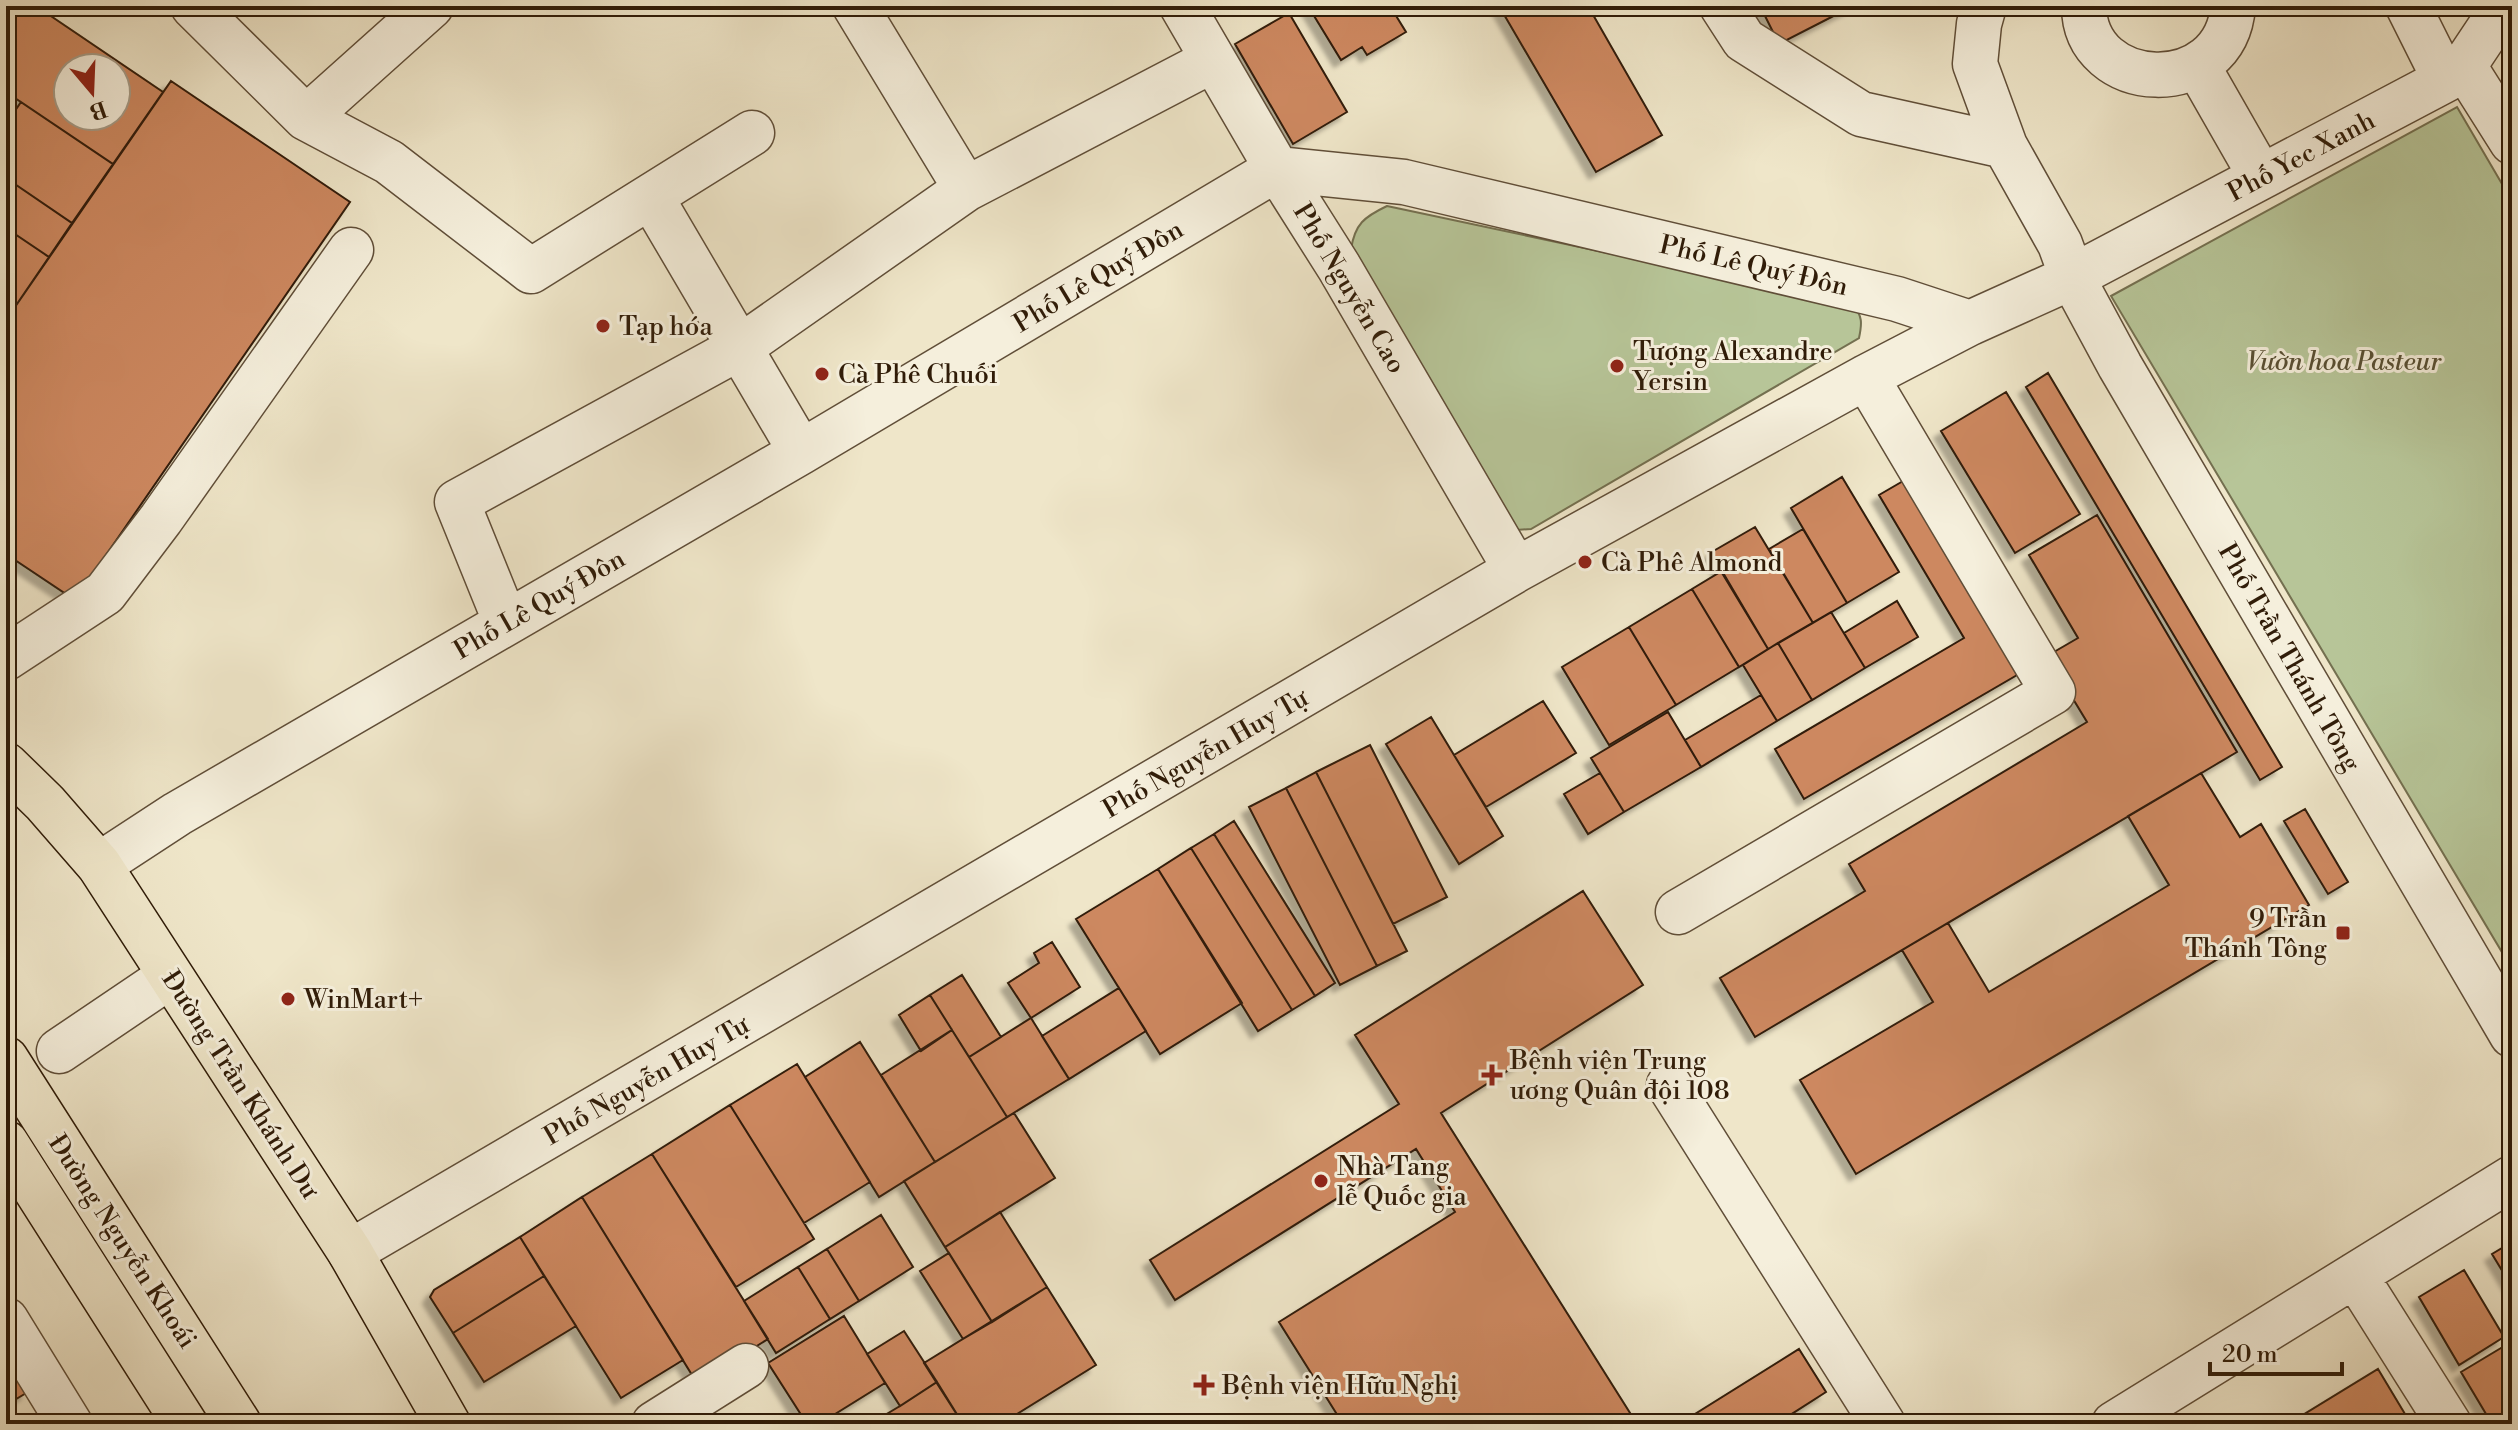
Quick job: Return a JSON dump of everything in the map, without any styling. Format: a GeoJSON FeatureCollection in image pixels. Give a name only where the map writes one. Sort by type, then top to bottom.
{"type":"FeatureCollection","features":[{"type":"Feature","properties":{"kind":"main road","name":"Đường Trần Khánh Dư"},"geometry":{"type":"LineString","coordinates":[[6,765],[45,803],[99,865],[350,1252],[448,1424]]}},
{"type":"Feature","properties":{"kind":"main road","name":"Đường Nguyễn Khoái"},"geometry":{"type":"LineString","coordinates":[[6,1059],[239,1424]]}},
{"type":"Feature","properties":{"kind":"main road","name":"Đường Nguyễn Khoái"},"geometry":{"type":"LineString","coordinates":[[6,1143],[185,1424]]}},
{"type":"Feature","properties":{"kind":"street"},"geometry":{"type":"LineString","coordinates":[[193,6],[306,118],[389,162],[531,271],[752,133]]}},
{"type":"Feature","properties":{"kind":"street"},"geometry":{"type":"LineString","coordinates":[[306,118],[431,6]]}},
{"type":"Feature","properties":{"kind":"street"},"geometry":{"type":"LineString","coordinates":[[855,6],[966,189]]}},
{"type":"Feature","properties":{"kind":"street","name":"Phố Nguyễn Cao"},"geometry":{"type":"LineString","coordinates":[[1182,6],[1516,570]]}},
{"type":"Feature","properties":{"kind":"street"},"geometry":{"type":"LineString","coordinates":[[1722,6],[1744,40],[1861,114],[2005,146]]}},
{"type":"Feature","properties":{"kind":"street","name":"Phố Trần Thánh Tông"},"geometry":{"type":"LineString","coordinates":[[1984,6],[1975,64],[2005,146],[2060,244],[2072,277],[2120,366],[2512,1035]]}},
{"type":"Feature","properties":{"kind":"street"},"geometry":{"type":"LineString","coordinates":[[2084,6],[2091,36],[2106,55],[2126,69],[2150,76],[2174,74],[2197,65],[2215,50],[2227,32],[2233,6]]}},
{"type":"Feature","properties":{"kind":"street"},"geometry":{"type":"LineString","coordinates":[[2408,6],[2454,73],[2512,142]]}},
{"type":"Feature","properties":{"kind":"street","name":"Phố Yec Xanh"},"geometry":{"type":"LineString","coordinates":[[2072,277],[2454,73],[2504,6]]}},
{"type":"Feature","properties":{"kind":"street"},"geometry":{"type":"LineString","coordinates":[[506,623],[457,502],[739,348],[966,189],[1213,60]]}},
{"type":"Feature","properties":{"kind":"street"},"geometry":{"type":"LineString","coordinates":[[2197,65],[2261,177]]}},
{"type":"Feature","properties":{"kind":"street","name":"Phố Lê Quý Đôn"},"geometry":{"type":"LineString","coordinates":[[99,865],[177,814],[801,452],[1277,169],[1404,182],[1897,299],[1970,323]]}},
{"type":"Feature","properties":{"kind":"street"},"geometry":{"type":"LineString","coordinates":[[651,197],[801,452]]}},
{"type":"Feature","properties":{"kind":"street"},"geometry":{"type":"LineString","coordinates":[[6,658],[105,593],[351,250]]}},
{"type":"Feature","properties":{"kind":"street","name":"Phố Nguyễn Huy Tự"},"geometry":{"type":"LineString","coordinates":[[350,1252],[1516,570],[1866,377],[1970,323],[2072,277]]}},
{"type":"Feature","properties":{"kind":"street"},"geometry":{"type":"LineString","coordinates":[[1678,912],[2053,692],[1866,377]]}},
{"type":"Feature","properties":{"kind":"street"},"geometry":{"type":"LineString","coordinates":[[59,1051],[170,976]]}},
{"type":"Feature","properties":{"kind":"street"},"geometry":{"type":"LineString","coordinates":[[1669,1085],[1883,1424]]}},
{"type":"Feature","properties":{"kind":"street"},"geometry":{"type":"LineString","coordinates":[[2114,1424],[2512,1178]]}},
{"type":"Feature","properties":{"kind":"street"},"geometry":{"type":"LineString","coordinates":[[2355,1275],[2449,1424]]}},
{"type":"Feature","properties":{"kind":"street"},"geometry":{"type":"LineString","coordinates":[[6,1320],[70,1424]]}},
{"type":"Feature","properties":{"kind":"street"},"geometry":{"type":"LineString","coordinates":[[654,1424],[746,1366]]}},
{"type":"Feature","properties":{"kind":"green space","name":"Vườn hoa Pasteur"},"geometry":{"type":"Polygon","coordinates":[[[2457,107],[2512,201],[2512,969],[2111,296],[2457,107]]]}},
{"type":"Feature","properties":{"kind":"green space"},"geometry":{"type":"Polygon","coordinates":[[[1387,206],[1852,305],[1861,320],[1859,338],[1531,529],[1516,530],[1351,249],[1362,222],[1387,206]]]}},
{"type":"Feature","properties":{"kind":"building"},"geometry":{"type":"Polygon","coordinates":[[[6,6],[36,6],[104,52],[52,52],[52,123],[6,92],[6,6]]]}},
{"type":"Feature","properties":{"kind":"building"},"geometry":{"type":"Polygon","coordinates":[[[1308,6],[1390,6],[1406,32],[1367,55],[1362,47],[1341,60],[1308,6]]]}},
{"type":"Feature","properties":{"kind":"building"},"geometry":{"type":"Polygon","coordinates":[[[1499,6],[1588,6],[1662,135],[1596,172],[1499,6]]]}},
{"type":"Feature","properties":{"kind":"building"},"geometry":{"type":"Polygon","coordinates":[[[1760,6],[1853,6],[1779,44],[1760,6]]]}},
{"type":"Feature","properties":{"kind":"building"},"geometry":{"type":"Polygon","coordinates":[[[1289,13],[1347,112],[1293,144],[1235,44],[1289,13]]]}},
{"type":"Feature","properties":{"kind":"building"},"geometry":{"type":"Polygon","coordinates":[[[132,71],[163,92],[113,164],[65,132],[132,132],[132,71]]]}},
{"type":"Feature","properties":{"kind":"building"},"geometry":{"type":"Polygon","coordinates":[[[171,81],[350,202],[75,600],[6,554],[6,320],[171,81]]]}},
{"type":"Feature","properties":{"kind":"building"},"geometry":{"type":"Polygon","coordinates":[[[21,102],[52,123],[52,132],[66,132],[113,164],[72,223],[6,178],[6,124],[21,102]]]}},
{"type":"Feature","properties":{"kind":"building"},"geometry":{"type":"Polygon","coordinates":[[[6,178],[72,223],[49,257],[6,228],[6,178]]]}},
{"type":"Feature","properties":{"kind":"building"},"geometry":{"type":"Polygon","coordinates":[[[6,228],[49,257],[6,320],[6,228]]]}},
{"type":"Feature","properties":{"kind":"building"},"geometry":{"type":"Polygon","coordinates":[[[2048,373],[2282,767],[2260,780],[2026,387],[2048,373]]]}},
{"type":"Feature","properties":{"kind":"building"},"geometry":{"type":"Polygon","coordinates":[[[2006,392],[2080,514],[2015,553],[1941,431],[2006,392]]]}},
{"type":"Feature","properties":{"kind":"building"},"geometry":{"type":"Polygon","coordinates":[[[1842,477],[1899,572],[1847,603],[1791,508],[1842,477]]]}},
{"type":"Feature","properties":{"kind":"building"},"geometry":{"type":"Polygon","coordinates":[[[1910,477],[2024,671],[1804,799],[1775,749],[1964,638],[1879,495],[1910,477]]]}},
{"type":"Feature","properties":{"kind":"building"},"geometry":{"type":"Polygon","coordinates":[[[2097,515],[2237,752],[1755,1037],[1720,978],[1865,891],[1849,864],[2087,722],[2047,656],[2078,638],[2029,555],[2097,515]]]}},
{"type":"Feature","properties":{"kind":"building"},"geometry":{"type":"Polygon","coordinates":[[[1755,527],[1813,623],[1768,649],[1710,553],[1755,527]]]}},
{"type":"Feature","properties":{"kind":"building"},"geometry":{"type":"Polygon","coordinates":[[[1803,529],[1847,603],[1813,623],[1769,549],[1803,529]]]}},
{"type":"Feature","properties":{"kind":"building"},"geometry":{"type":"Polygon","coordinates":[[[1722,571],[1768,649],[1739,667],[1692,589],[1722,571]]]}},
{"type":"Feature","properties":{"kind":"building"},"geometry":{"type":"Polygon","coordinates":[[[1692,589],[1739,667],[1676,705],[1629,627],[1692,589]]]}},
{"type":"Feature","properties":{"kind":"building"},"geometry":{"type":"Polygon","coordinates":[[[1897,601],[1918,637],[1865,668],[1844,633],[1897,601]]]}},
{"type":"Feature","properties":{"kind":"building"},"geometry":{"type":"Polygon","coordinates":[[[1831,612],[1865,668],[1812,700],[1778,643],[1831,612]]]}},
{"type":"Feature","properties":{"kind":"building"},"geometry":{"type":"Polygon","coordinates":[[[1629,627],[1676,705],[1609,745],[1562,667],[1629,627]]]}},
{"type":"Feature","properties":{"kind":"building"},"geometry":{"type":"Polygon","coordinates":[[[1778,643],[1812,700],[1777,721],[1743,665],[1778,643]]]}},
{"type":"Feature","properties":{"kind":"building"},"geometry":{"type":"Polygon","coordinates":[[[1761,695],[1777,721],[1701,767],[1685,740],[1761,695]]]}},
{"type":"Feature","properties":{"kind":"building"},"geometry":{"type":"Polygon","coordinates":[[[1543,701],[1576,753],[1486,807],[1454,755],[1543,701]]]}},
{"type":"Feature","properties":{"kind":"building"},"geometry":{"type":"Polygon","coordinates":[[[1668,712],[1701,767],[1624,812],[1591,758],[1668,712]]]}},
{"type":"Feature","properties":{"kind":"building"},"geometry":{"type":"Polygon","coordinates":[[[1431,717],[1503,836],[1459,864],[1386,744],[1431,717]]]}},
{"type":"Feature","properties":{"kind":"building"},"geometry":{"type":"Polygon","coordinates":[[[1370,745],[1447,897],[1393,924],[1316,772],[1370,745]]]}},
{"type":"Feature","properties":{"kind":"building"},"geometry":{"type":"Polygon","coordinates":[[[1316,772],[1407,951],[1377,966],[1286,788],[1316,772]]]}},
{"type":"Feature","properties":{"kind":"building"},"geometry":{"type":"Polygon","coordinates":[[[1600,773],[1624,812],[1588,834],[1564,794],[1600,773]]]}},
{"type":"Feature","properties":{"kind":"building"},"geometry":{"type":"Polygon","coordinates":[[[2201,773],[2240,837],[2261,824],[2309,905],[1856,1174],[1800,1080],[1933,1002],[1902,950],[1948,923],[1989,992],[2169,885],[2128,816],[2201,773]]]}},
{"type":"Feature","properties":{"kind":"building"},"geometry":{"type":"Polygon","coordinates":[[[1286,788],[1377,966],[1340,985],[1249,807],[1286,788]]]}},
{"type":"Feature","properties":{"kind":"building"},"geometry":{"type":"Polygon","coordinates":[[[2305,809],[2348,882],[2328,894],[2284,821],[2305,809]]]}},
{"type":"Feature","properties":{"kind":"building"},"geometry":{"type":"Polygon","coordinates":[[[1234,821],[1335,983],[1315,996],[1214,834],[1234,821]]]}},
{"type":"Feature","properties":{"kind":"building"},"geometry":{"type":"Polygon","coordinates":[[[1214,834],[1315,996],[1292,1010],[1191,848],[1214,834]]]}},
{"type":"Feature","properties":{"kind":"building"},"geometry":{"type":"Polygon","coordinates":[[[1191,848],[1292,1010],[1258,1031],[1158,869],[1191,848]]]}},
{"type":"Feature","properties":{"kind":"building"},"geometry":{"type":"Polygon","coordinates":[[[1158,869],[1242,1003],[1160,1054],[1076,919],[1158,869]]]}},
{"type":"Feature","properties":{"kind":"building","name":"Nhà Tang lễ Quốc gia"},"geometry":{"type":"Polygon","coordinates":[[[1583,891],[1643,985],[1441,1113],[1637,1424],[1596,1424],[1591,1416],[1579,1424],[1343,1424],[1279,1322],[1455,1212],[1416,1149],[1175,1300],[1150,1260],[1399,1104],[1355,1035],[1583,891]]]}},
{"type":"Feature","properties":{"kind":"building"},"geometry":{"type":"Polygon","coordinates":[[[1052,942],[1080,987],[1031,1018],[1008,983],[1039,963],[1034,953],[1052,942]]]}},
{"type":"Feature","properties":{"kind":"building"},"geometry":{"type":"Polygon","coordinates":[[[962,975],[1001,1037],[969,1057],[930,995],[962,975]]]}},
{"type":"Feature","properties":{"kind":"building"},"geometry":{"type":"Polygon","coordinates":[[[1119,988],[1146,1031],[1069,1079],[1042,1036],[1119,988]]]}},
{"type":"Feature","properties":{"kind":"building"},"geometry":{"type":"Polygon","coordinates":[[[930,995],[952,1030],[921,1051],[899,1015],[930,995]]]}},
{"type":"Feature","properties":{"kind":"building"},"geometry":{"type":"Polygon","coordinates":[[[1031,1018],[1069,1079],[1007,1117],[969,1057],[1031,1018]]]}},
{"type":"Feature","properties":{"kind":"building"},"geometry":{"type":"Polygon","coordinates":[[[952,1030],[1007,1117],[935,1162],[881,1075],[952,1030]]]}},
{"type":"Feature","properties":{"kind":"building"},"geometry":{"type":"Polygon","coordinates":[[[860,1042],[935,1162],[879,1197],[805,1077],[860,1042]]]}},
{"type":"Feature","properties":{"kind":"building"},"geometry":{"type":"Polygon","coordinates":[[[797,1064],[870,1182],[804,1223],[730,1105],[797,1064]]]}},
{"type":"Feature","properties":{"kind":"building"},"geometry":{"type":"Polygon","coordinates":[[[730,1105],[814,1239],[736,1287],[652,1154],[730,1105]]]}},
{"type":"Feature","properties":{"kind":"building"},"geometry":{"type":"Polygon","coordinates":[[[1014,1113],[1055,1178],[945,1247],[904,1181],[1014,1113]]]}},
{"type":"Feature","properties":{"kind":"building"},"geometry":{"type":"Polygon","coordinates":[[[652,1154],[768,1339],[697,1383],[582,1197],[652,1154]]]}},
{"type":"Feature","properties":{"kind":"building"},"geometry":{"type":"Polygon","coordinates":[[[582,1197],[683,1360],[621,1398],[520,1237],[582,1197]]]}},
{"type":"Feature","properties":{"kind":"building"},"geometry":{"type":"Polygon","coordinates":[[[1000,1212],[1047,1287],[992,1322],[945,1247],[1000,1212]]]}},
{"type":"Feature","properties":{"kind":"building"},"geometry":{"type":"Polygon","coordinates":[[[881,1215],[913,1267],[859,1301],[827,1249],[881,1215]]]}},
{"type":"Feature","properties":{"kind":"building"},"geometry":{"type":"Polygon","coordinates":[[[520,1237],[544,1276],[453,1333],[430,1297],[434,1290],[520,1237]]]}},
{"type":"Feature","properties":{"kind":"building"},"geometry":{"type":"Polygon","coordinates":[[[2512,1242],[2512,1287],[2492,1254],[2512,1242]]]}},
{"type":"Feature","properties":{"kind":"building"},"geometry":{"type":"Polygon","coordinates":[[[827,1249],[859,1301],[830,1319],[798,1267],[827,1249]]]}},
{"type":"Feature","properties":{"kind":"building"},"geometry":{"type":"Polygon","coordinates":[[[949,1253],[992,1322],[963,1339],[920,1271],[949,1253]]]}},
{"type":"Feature","properties":{"kind":"building"},"geometry":{"type":"Polygon","coordinates":[[[798,1267],[830,1319],[776,1353],[744,1301],[798,1267]]]}},
{"type":"Feature","properties":{"kind":"building"},"geometry":{"type":"Polygon","coordinates":[[[2464,1270],[2504,1337],[2459,1365],[2419,1297],[2464,1270]]]}},
{"type":"Feature","properties":{"kind":"building"},"geometry":{"type":"Polygon","coordinates":[[[544,1276],[576,1326],[484,1382],[453,1333],[544,1276]]]}},
{"type":"Feature","properties":{"kind":"building"},"geometry":{"type":"Polygon","coordinates":[[[1047,1287],[1096,1365],[1001,1424],[963,1424],[924,1363],[1047,1287]]]}},
{"type":"Feature","properties":{"kind":"building"},"geometry":{"type":"Polygon","coordinates":[[[844,1316],[885,1383],[819,1424],[807,1424],[768,1363],[844,1316]]]}},
{"type":"Feature","properties":{"kind":"building"},"geometry":{"type":"Polygon","coordinates":[[[904,1331],[937,1382],[900,1406],[867,1354],[904,1331]]]}},
{"type":"Feature","properties":{"kind":"building"},"geometry":{"type":"Polygon","coordinates":[[[2506,1345],[2512,1354],[2512,1424],[2492,1424],[2461,1372],[2506,1345]]]}},
{"type":"Feature","properties":{"kind":"building"},"geometry":{"type":"Polygon","coordinates":[[[1799,1349],[1826,1392],[1776,1424],[1679,1424],[1799,1349]]]}},
{"type":"Feature","properties":{"kind":"building"},"geometry":{"type":"Polygon","coordinates":[[[13,1367],[28,1392],[6,1405],[6,1371],[13,1367]]]}},
{"type":"Feature","properties":{"kind":"building"},"geometry":{"type":"Polygon","coordinates":[[[2378,1369],[2411,1424],[2294,1424],[2293,1421],[2378,1369]]]}},
{"type":"Feature","properties":{"kind":"building"},"geometry":{"type":"Polygon","coordinates":[[[937,1382],[963,1424],[870,1424],[900,1406],[937,1382]]]}},
{"type":"Feature","properties":{"kind":"place","name":"Tạp hóa"},"geometry":{"type":"Point","coordinates":[603,326]}},
{"type":"Feature","properties":{"kind":"place","name":"Tượng Alexandre Yersin"},"geometry":{"type":"Point","coordinates":[1617,366]}},
{"type":"Feature","properties":{"kind":"place","name":"Cà Phê Chuối"},"geometry":{"type":"Point","coordinates":[822,374]}},
{"type":"Feature","properties":{"kind":"place","name":"Cà Phê Almond"},"geometry":{"type":"Point","coordinates":[1585,562]}},
{"type":"Feature","properties":{"kind":"place","name":"9 Trần Thánh Tông"},"geometry":{"type":"Point","coordinates":[2343,933]}},
{"type":"Feature","properties":{"kind":"place","name":"WinMart+"},"geometry":{"type":"Point","coordinates":[288,999]}},
{"type":"Feature","properties":{"kind":"place","name":"Bệnh viện Trung ương Quân đội 108"},"geometry":{"type":"Point","coordinates":[1492,1075]}},
{"type":"Feature","properties":{"kind":"place","name":"Nhà Tang lễ Quốc gia"},"geometry":{"type":"Point","coordinates":[1321,1181]}},
{"type":"Feature","properties":{"kind":"place","name":"Bệnh viện Hữu Nghị"},"geometry":{"type":"Point","coordinates":[1204,1385]}}]}
